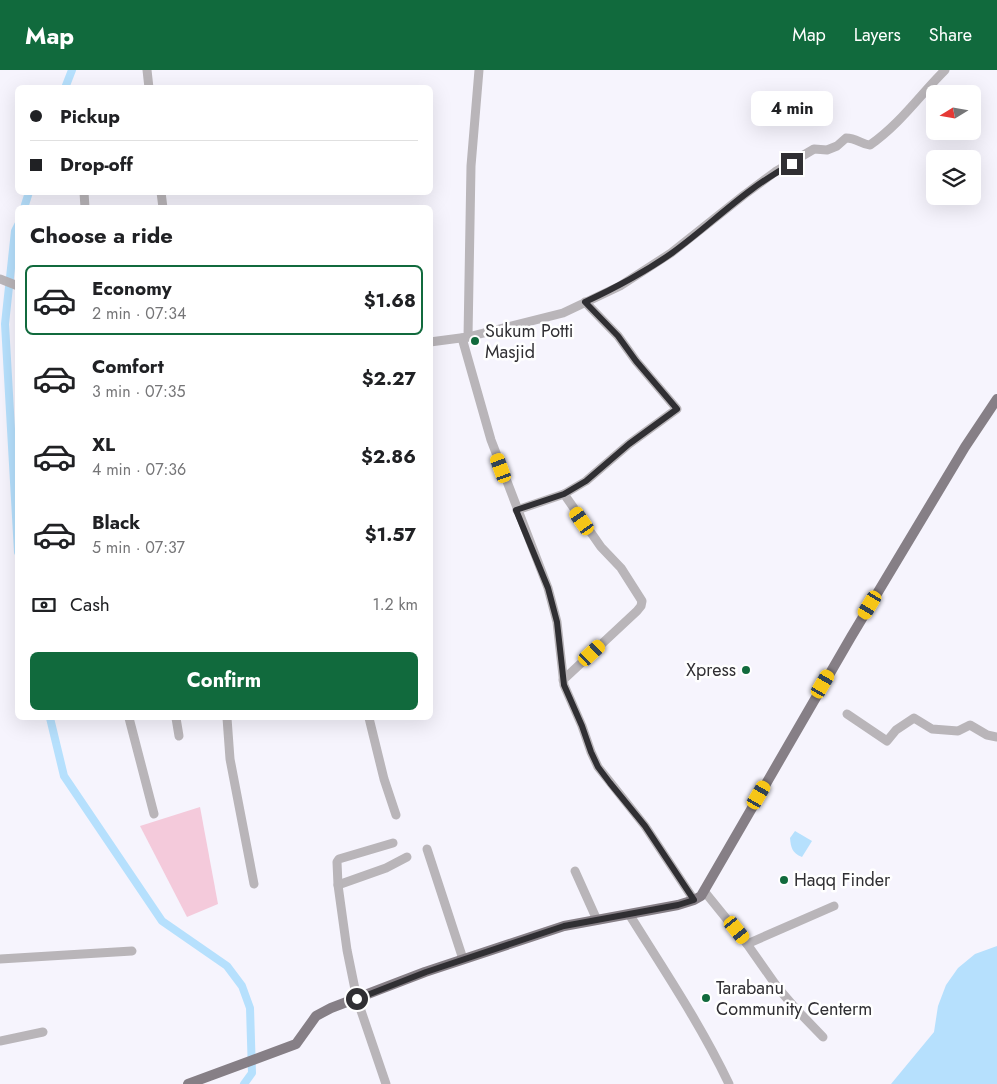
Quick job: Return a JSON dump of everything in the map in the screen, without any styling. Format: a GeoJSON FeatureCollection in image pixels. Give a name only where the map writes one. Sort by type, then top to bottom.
{"type":"FeatureCollection","features":[{"type":"Feature","properties":{"kind":"main road"},"geometry":{"type":"LineString","coordinates":[[188,1084],[214,1076],[296,1044],[316,1016],[463,959],[564,926],[694,900],[701,896],[851,637],[965,447],[997,399]]}},
{"type":"Feature","properties":{"kind":"street"},"geometry":{"type":"LineString","coordinates":[[147,70],[149,85]]}},
{"type":"Feature","properties":{"kind":"street"},"geometry":{"type":"LineString","coordinates":[[479,70],[471,166],[465,337],[491,440],[516,510],[548,588],[557,622],[564,680],[591,752],[598,767],[645,826],[694,900]]}},
{"type":"Feature","properties":{"kind":"street"},"geometry":{"type":"LineString","coordinates":[[433,342],[465,337],[564,313],[620,286],[671,253],[762,181],[814,149],[827,150],[837,146],[846,138],[854,138],[863,144],[870,145],[896,124],[931,83],[945,70]]}},
{"type":"Feature","properties":{"kind":"street"},"geometry":{"type":"LineString","coordinates":[[0,279],[15,285]]}},
{"type":"Feature","properties":{"kind":"street"},"geometry":{"type":"LineString","coordinates":[[516,510],[564,494],[586,481],[629,444],[677,409],[622,342],[585,302]]}},
{"type":"Feature","properties":{"kind":"street"},"geometry":{"type":"LineString","coordinates":[[564,494],[601,547],[621,568],[642,601],[637,612],[564,680]]}},
{"type":"Feature","properties":{"kind":"street"},"geometry":{"type":"LineString","coordinates":[[848,714],[888,741],[896,730],[914,718],[932,729],[958,731],[970,725],[987,735],[997,737]]}},
{"type":"Feature","properties":{"kind":"street"},"geometry":{"type":"LineString","coordinates":[[130,720],[154,814]]}},
{"type":"Feature","properties":{"kind":"street"},"geometry":{"type":"LineString","coordinates":[[176,720],[179,736]]}},
{"type":"Feature","properties":{"kind":"street"},"geometry":{"type":"LineString","coordinates":[[227,720],[230,759],[254,884]]}},
{"type":"Feature","properties":{"kind":"street"},"geometry":{"type":"LineString","coordinates":[[369,720],[384,779],[396,815]]}},
{"type":"Feature","properties":{"kind":"street"},"geometry":{"type":"LineString","coordinates":[[386,1084],[357,999],[347,950],[338,885],[337,862],[338,859],[393,843]]}},
{"type":"Feature","properties":{"kind":"street"},"geometry":{"type":"LineString","coordinates":[[427,849],[463,959]]}},
{"type":"Feature","properties":{"kind":"street"},"geometry":{"type":"LineString","coordinates":[[338,885],[386,868],[407,857]]}},
{"type":"Feature","properties":{"kind":"street"},"geometry":{"type":"LineString","coordinates":[[575,871],[597,920]]}},
{"type":"Feature","properties":{"kind":"street"},"geometry":{"type":"LineString","coordinates":[[704,891],[747,944],[778,988],[823,1037]]}},
{"type":"Feature","properties":{"kind":"street"},"geometry":{"type":"LineString","coordinates":[[747,944],[834,906]]}},
{"type":"Feature","properties":{"kind":"street"},"geometry":{"type":"LineString","coordinates":[[629,914],[693,1016],[716,1056],[729,1084]]}},
{"type":"Feature","properties":{"kind":"street"},"geometry":{"type":"LineString","coordinates":[[0,959],[132,951]]}},
{"type":"Feature","properties":{"kind":"street"},"geometry":{"type":"LineString","coordinates":[[0,1041],[43,1032]]}},
{"type":"Feature","properties":{"kind":"shaded area"},"geometry":{"type":"Polygon","coordinates":[[[200,807],[218,904],[187,917],[140,826],[200,807]]]}},
{"type":"Feature","properties":{"kind":"water"},"geometry":{"type":"Polygon","coordinates":[[[795,831],[812,841],[802,857],[794,852],[792,847],[790,838],[795,831]]]}},
{"type":"Feature","properties":{"kind":"water"},"geometry":{"type":"Polygon","coordinates":[[[997,946],[997,1084],[891,1084],[934,1032],[938,1006],[946,985],[958,968],[975,954],[997,946]]]}},
{"type":"Feature","properties":{"kind":"waterway"},"geometry":{"type":"LineString","coordinates":[[66,85],[72,70]]}},
{"type":"Feature","properties":{"kind":"waterway"},"geometry":{"type":"LineString","coordinates":[[25,205],[28,195]]}},
{"type":"Feature","properties":{"kind":"waterway"},"geometry":{"type":"LineString","coordinates":[[15,231],[5,324],[15,499]]}},
{"type":"Feature","properties":{"kind":"waterway"},"geometry":{"type":"LineString","coordinates":[[50,720],[64,776],[162,921],[227,966],[242,986],[250,1008],[252,1073],[244,1084]]}},
{"type":"Feature","properties":{"kind":"place","name":"Sukum Potti Masjid"},"geometry":{"type":"Point","coordinates":[475,341]}},
{"type":"Feature","properties":{"kind":"place","name":"Xpress"},"geometry":{"type":"Point","coordinates":[746,670]}},
{"type":"Feature","properties":{"kind":"place","name":"Haqq Finder"},"geometry":{"type":"Point","coordinates":[784,880]}},
{"type":"Feature","properties":{"kind":"place","name":"Tarabanu Community Centerm"},"geometry":{"type":"Point","coordinates":[706,998]}},
{"type":"Feature","properties":{"kind":"route"},"geometry":{"type":"LineString","coordinates":[[357,999],[426,972],[564,926],[678,905],[694,900],[645,826],[598,767],[591,752],[564,685],[557,622],[548,588],[516,510],[564,494],[586,481],[629,444],[677,409],[636,361],[618,336],[585,302],[620,286],[671,253],[762,181],[792,164]]}}]}
